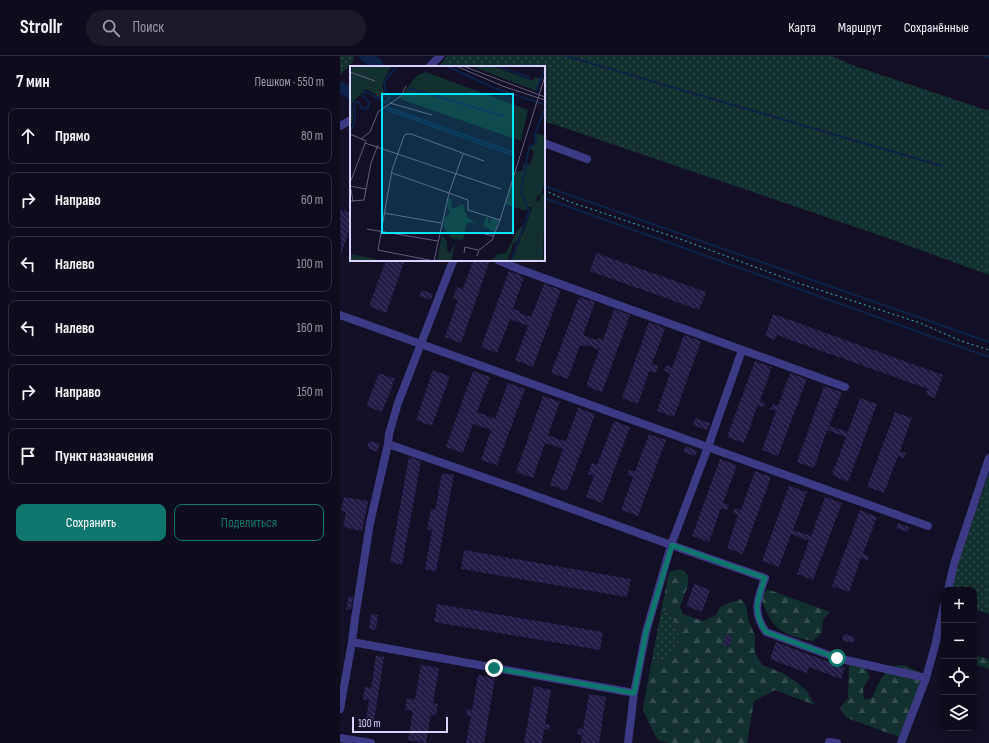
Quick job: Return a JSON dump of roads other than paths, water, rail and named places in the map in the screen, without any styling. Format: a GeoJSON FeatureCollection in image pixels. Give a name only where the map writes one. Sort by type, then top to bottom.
{"type":"FeatureCollection","features":[{"type":"Feature","properties":{"kind":"lane"},"geometry":{"type":"LineString","coordinates":[[430,66],[440,56]]}},
{"type":"Feature","properties":{"kind":"lane"},"geometry":{"type":"LineString","coordinates":[[340,126],[350,121]]}},
{"type":"Feature","properties":{"kind":"lane"},"geometry":{"type":"LineString","coordinates":[[545,143],[587,159]]}},
{"type":"Feature","properties":{"kind":"lane"},"geometry":{"type":"LineString","coordinates":[[340,709],[370,523],[389,434],[398,403],[454,261]]}},
{"type":"Feature","properties":{"kind":"lane"},"geometry":{"type":"LineString","coordinates":[[500,261],[519,270],[845,387]]}},
{"type":"Feature","properties":{"kind":"lane"},"geometry":{"type":"LineString","coordinates":[[340,315],[928,526]]}},
{"type":"Feature","properties":{"kind":"lane"},"geometry":{"type":"LineString","coordinates":[[628,743],[634,693],[646,632],[672,545],[742,350]]}},
{"type":"Feature","properties":{"kind":"lane"},"geometry":{"type":"LineString","coordinates":[[388,444],[517,488],[765,578],[759,596],[757,612],[760,622],[766,632],[837,658],[926,678]]}},
{"type":"Feature","properties":{"kind":"lane"},"geometry":{"type":"LineString","coordinates":[[949,587],[954,564],[989,458]]}},
{"type":"Feature","properties":{"kind":"lane"},"geometry":{"type":"LineString","coordinates":[[901,743],[926,678],[941,619]]}},
{"type":"Feature","properties":{"kind":"lane"},"geometry":{"type":"LineString","coordinates":[[352,642],[634,693]]}},
{"type":"Feature","properties":{"kind":"lane"},"geometry":{"type":"LineString","coordinates":[[340,738],[371,743]]}},
{"type":"Feature","properties":{"kind":"waterway"},"geometry":{"type":"LineString","coordinates":[[365,56],[377,64],[377,66]]}},
{"type":"Feature","properties":{"kind":"waterway"},"geometry":{"type":"LineString","coordinates":[[566,56],[942,166]]}},
{"type":"Feature","properties":{"kind":"waterway"},"geometry":{"type":"LineString","coordinates":[[985,56],[989,57]]}},
{"type":"Feature","properties":{"kind":"waterway"},"geometry":{"type":"LineString","coordinates":[[340,87],[350,92]]}},
{"type":"Feature","properties":{"kind":"waterway"},"geometry":{"type":"LineString","coordinates":[[545,186],[989,342]]}},
{"type":"Feature","properties":{"kind":"waterway"},"geometry":{"type":"LineString","coordinates":[[545,198],[989,357]]}}]}
